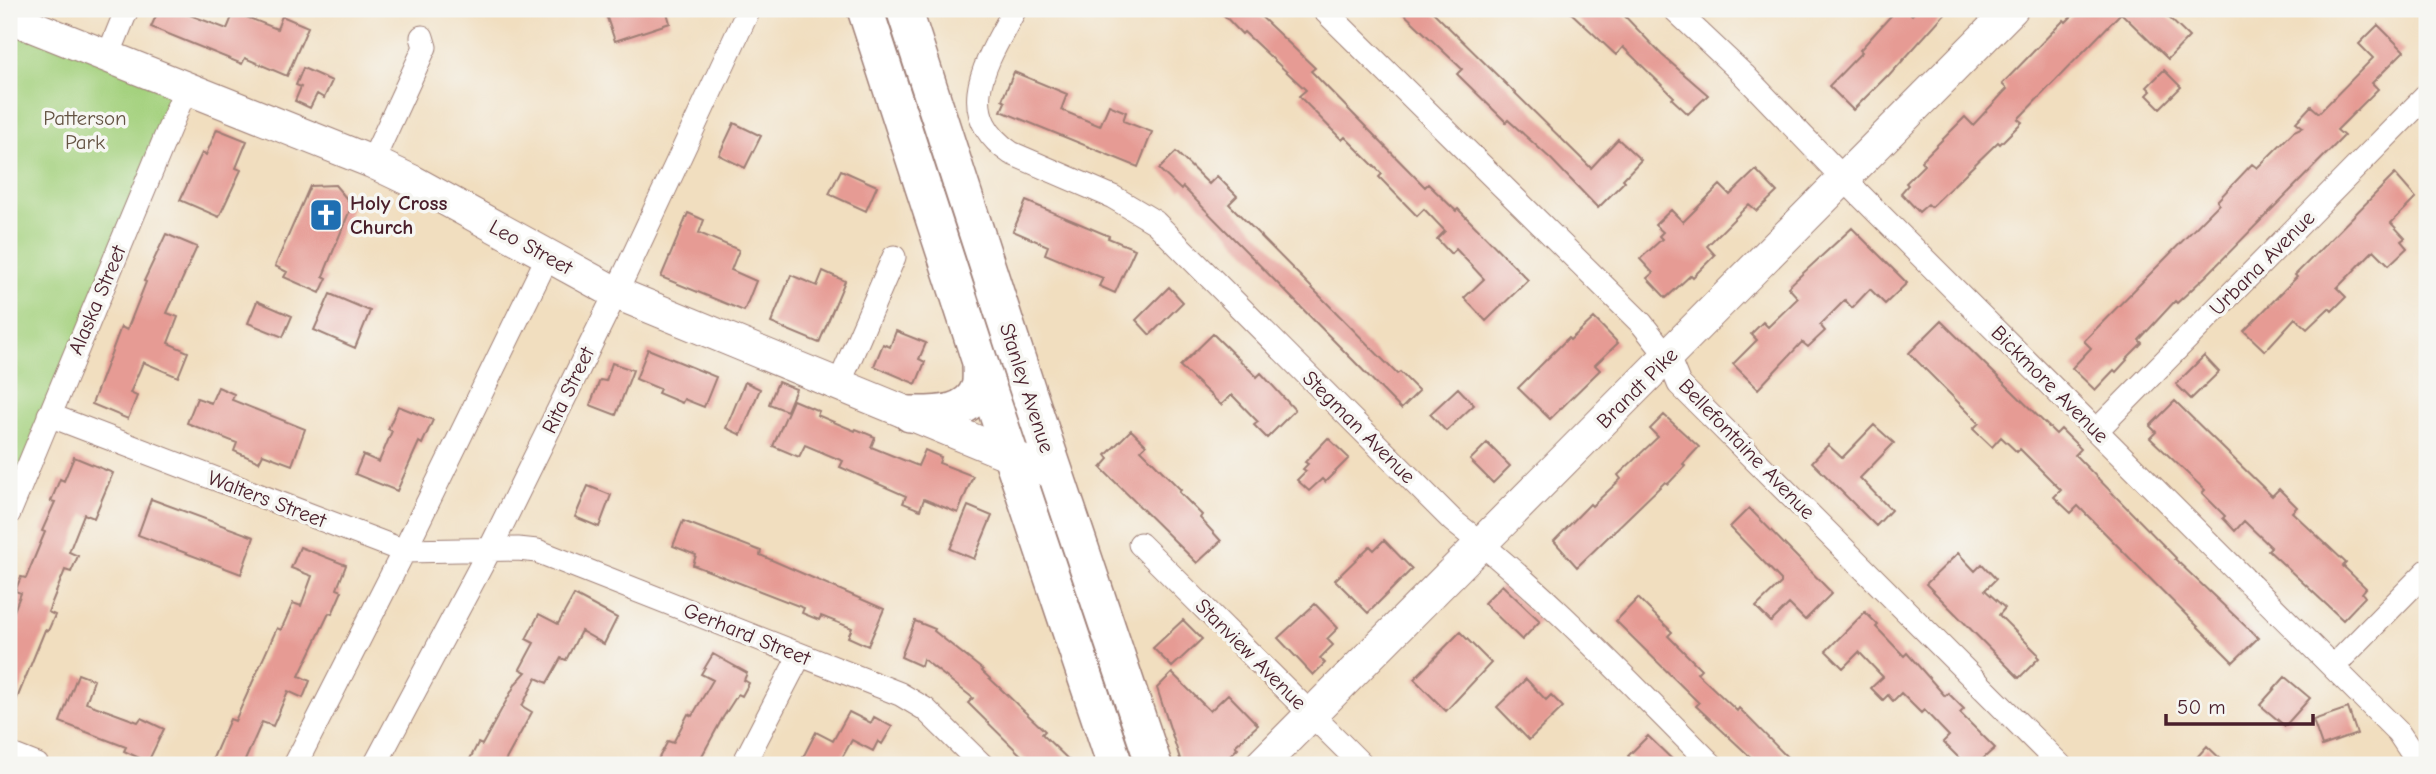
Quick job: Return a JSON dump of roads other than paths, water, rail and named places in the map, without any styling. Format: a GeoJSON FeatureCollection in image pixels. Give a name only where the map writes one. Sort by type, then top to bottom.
{"type":"FeatureCollection","features":[{"type":"Feature","properties":{"kind":"main road","name":"Stanley Avenue"},"geometry":{"type":"LineString","coordinates":[[865,9],[1010,455],[1115,765]]}},
{"type":"Feature","properties":{"kind":"main road","name":"Stanley Avenue"},"geometry":{"type":"LineString","coordinates":[[904,9],[1154,765]]}},
{"type":"Feature","properties":{"kind":"main road"},"geometry":{"type":"LineString","coordinates":[[910,414],[948,413],[968,402],[979,387],[980,364]]}},
{"type":"Feature","properties":{"kind":"street"},"geometry":{"type":"LineString","coordinates":[[108,56],[127,9]]}},
{"type":"Feature","properties":{"kind":"street","name":"Rita Street"},"geometry":{"type":"LineString","coordinates":[[375,765],[489,551],[616,293],[749,9]]}},
{"type":"Feature","properties":{"kind":"street","name":"Stegman Avenue"},"geometry":{"type":"LineString","coordinates":[[1015,9],[979,83],[978,109],[984,125],[999,144],[1012,153],[1113,197],[1155,222],[1453,521],[1481,543],[1578,632],[1712,765]]}},
{"type":"Feature","properties":{"kind":"street","name":"Bellefontaine Avenue"},"geometry":{"type":"LineString","coordinates":[[1324,9],[1642,324],[1668,357],[1679,384],[2060,765]]}},
{"type":"Feature","properties":{"kind":"street","name":"Bickmore Avenue"},"geometry":{"type":"LineString","coordinates":[[1674,9],[1744,75],[1844,179],[2398,732],[2420,765]]}},
{"type":"Feature","properties":{"kind":"street","name":"Brandt Pike"},"geometry":{"type":"LineString","coordinates":[[1261,765],[2012,9]]}},
{"type":"Feature","properties":{"kind":"street","name":"Leo Street"},"geometry":{"type":"LineString","coordinates":[[9,17],[372,162],[412,181],[616,293],[1056,474]]}},
{"type":"Feature","properties":{"kind":"street"},"geometry":{"type":"LineString","coordinates":[[372,162],[425,47],[422,37]]}},
{"type":"Feature","properties":{"kind":"street","name":"Alaska Street"},"geometry":{"type":"LineString","coordinates":[[9,513],[186,88]]}},
{"type":"Feature","properties":{"kind":"street","name":"Urbana Avenue"},"geometry":{"type":"LineString","coordinates":[[2097,430],[2427,95]]}},
{"type":"Feature","properties":{"kind":"street"},"geometry":{"type":"LineString","coordinates":[[295,765],[404,551],[548,256]]}},
{"type":"Feature","properties":{"kind":"street"},"geometry":{"type":"LineString","coordinates":[[839,384],[894,257]]}},
{"type":"Feature","properties":{"kind":"street","name":"Walters Street"},"geometry":{"type":"LineString","coordinates":[[50,415],[404,551],[489,551]]}},
{"type":"Feature","properties":{"kind":"street","name":"Stanview Avenue"},"geometry":{"type":"LineString","coordinates":[[1140,544],[1362,765]]}},
{"type":"Feature","properties":{"kind":"street","name":"Gerhard Street"},"geometry":{"type":"LineString","coordinates":[[489,551],[537,551],[900,694],[925,709],[982,765]]}},
{"type":"Feature","properties":{"kind":"street"},"geometry":{"type":"LineString","coordinates":[[2333,667],[2427,571]]}},
{"type":"Feature","properties":{"kind":"street"},"geometry":{"type":"LineString","coordinates":[[743,765],[800,655]]}},
{"type":"Feature","properties":{"kind":"street"},"geometry":{"type":"LineString","coordinates":[[9,754],[37,765]]}},
{"type":"Feature","properties":{"kind":"place","name":"Holy Cross Church"},"geometry":{"type":"Point","coordinates":[326,215]}},
{"type":"Feature","properties":{"kind":"park label","name":"Patterson Park"},"geometry":{"type":"Point","coordinates":[85,130]}}]}
